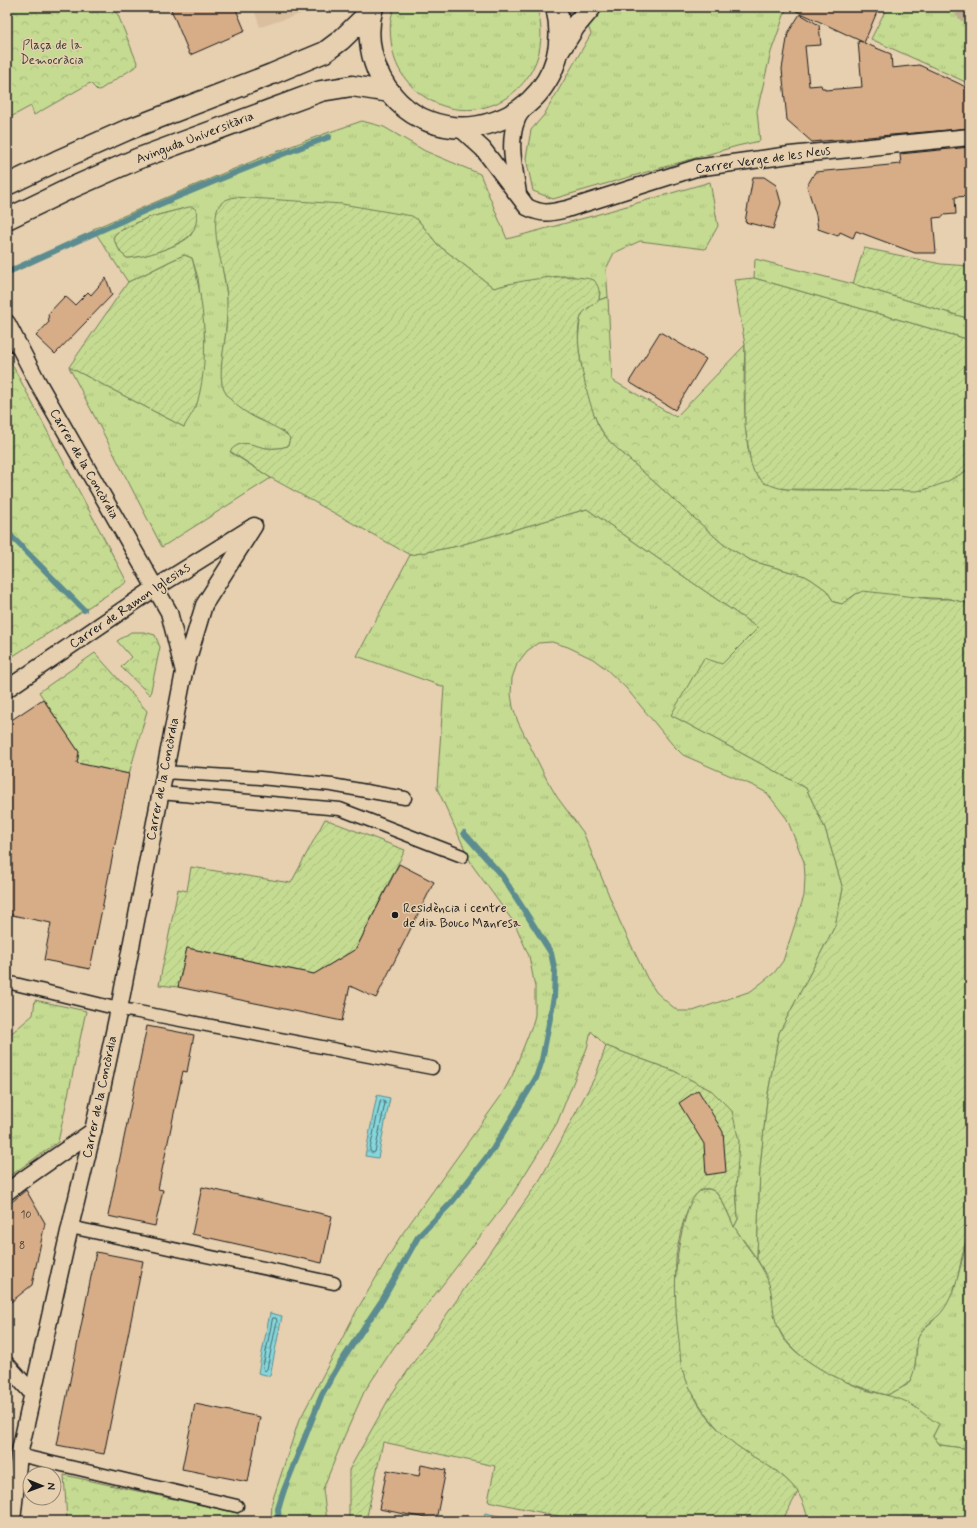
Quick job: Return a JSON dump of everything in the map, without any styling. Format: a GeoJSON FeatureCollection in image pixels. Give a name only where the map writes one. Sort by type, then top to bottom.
{"type":"FeatureCollection","features":[{"type":"Feature","properties":{"kind":"street"},"geometry":{"type":"LineString","coordinates":[[372,9],[369,32],[372,53],[379,74],[390,92],[404,106],[421,117],[440,125],[460,128],[480,126],[500,121],[518,112],[543,86],[552,70],[558,52],[560,32],[556,7]]}},
{"type":"Feature","properties":{"kind":"street"},"geometry":{"type":"LineString","coordinates":[[558,52],[575,26],[591,7]]}},
{"type":"Feature","properties":{"kind":"street"},"geometry":{"type":"LineString","coordinates":[[7,185],[57,160],[127,130],[325,52],[341,40],[372,9]]}},
{"type":"Feature","properties":{"kind":"street","name":"Avinguda Universitària"},"geometry":{"type":"LineString","coordinates":[[7,219],[69,189],[137,159],[321,91],[352,86],[390,92]]}},
{"type":"Feature","properties":{"kind":"street"},"geometry":{"type":"LineString","coordinates":[[519,198],[512,151],[513,135],[517,119],[526,105]]}},
{"type":"Feature","properties":{"kind":"street","name":"Carrer Verge de les Neus"},"geometry":{"type":"LineString","coordinates":[[460,128],[483,149],[527,207],[536,212],[547,214],[696,168],[790,155],[970,137]]}},
{"type":"Feature","properties":{"kind":"street","name":"Carrer de la Concòrdia"},"geometry":{"type":"LineString","coordinates":[[7,323],[37,381],[169,612],[184,672]]}},
{"type":"Feature","properties":{"kind":"street","name":"Carrer de la Concòrdia"},"geometry":{"type":"LineString","coordinates":[[12,1521],[19,1455],[70,1227],[93,1132],[119,1009],[184,672],[204,605],[254,526]]}},
{"type":"Feature","properties":{"kind":"street","name":"Carrer de Ramon Iglesias"},"geometry":{"type":"LineString","coordinates":[[7,689],[155,588],[254,526]]}},
{"type":"Feature","properties":{"kind":"street"},"geometry":{"type":"LineString","coordinates":[[164,772],[260,778],[332,785],[405,798]]}},
{"type":"Feature","properties":{"kind":"street"},"geometry":{"type":"LineString","coordinates":[[160,793],[340,809],[462,856]]}},
{"type":"Feature","properties":{"kind":"street"},"geometry":{"type":"LineString","coordinates":[[7,982],[119,1009],[133,1010],[432,1068]]}},
{"type":"Feature","properties":{"kind":"street"},"geometry":{"type":"LineString","coordinates":[[7,1192],[24,1178],[93,1132]]}},
{"type":"Feature","properties":{"kind":"street"},"geometry":{"type":"LineString","coordinates":[[70,1227],[334,1283]]}},
{"type":"Feature","properties":{"kind":"street"},"geometry":{"type":"LineString","coordinates":[[7,1365],[33,1394]]}},
{"type":"Feature","properties":{"kind":"street"},"geometry":{"type":"LineString","coordinates":[[19,1455],[237,1506]]}},
{"type":"Feature","properties":{"kind":"shaded area"},"geometry":{"type":"Polygon","coordinates":[[[253,7],[316,7],[307,12],[260,27],[253,7]]]}},
{"type":"Feature","properties":{"kind":"green space","name":"Plaça de la Democràcia"},"geometry":{"type":"Polygon","coordinates":[[[7,7],[112,7],[118,15],[138,65],[98,91],[90,83],[34,115],[31,106],[7,119],[7,7]]]}},
{"type":"Feature","properties":{"kind":"green space"},"geometry":{"type":"Polygon","coordinates":[[[395,7],[536,7],[541,29],[541,41],[539,52],[532,71],[520,86],[506,98],[490,106],[472,109],[454,109],[435,103],[414,88],[396,64],[390,35],[391,17],[395,7]]]}},
{"type":"Feature","properties":{"kind":"green space"},"geometry":{"type":"Polygon","coordinates":[[[581,7],[787,7],[771,52],[757,111],[760,141],[737,146],[553,199],[533,191],[526,158],[531,130],[544,115],[591,34],[581,7]]]}},
{"type":"Feature","properties":{"kind":"green space"},"geometry":{"type":"Polygon","coordinates":[[[887,7],[970,7],[970,84],[871,39],[887,7]]]}},
{"type":"Feature","properties":{"kind":"green space"},"geometry":{"type":"Polygon","coordinates":[[[362,121],[384,127],[425,151],[480,174],[507,239],[710,182],[718,226],[705,249],[640,241],[614,253],[606,269],[608,297],[599,300],[600,292],[573,276],[558,276],[494,288],[438,245],[418,220],[217,211],[219,243],[227,300],[226,334],[222,361],[223,387],[229,397],[243,410],[252,416],[278,428],[290,438],[288,446],[280,448],[266,448],[243,444],[234,448],[230,452],[271,478],[162,547],[69,367],[184,427],[205,341],[198,278],[192,258],[184,255],[128,282],[93,229],[226,172],[362,121]],[[185,208],[147,218],[123,229],[115,242],[121,253],[127,258],[161,251],[179,243],[191,235],[197,214],[185,208]]]}},
{"type":"Feature","properties":{"kind":"green space"},"geometry":{"type":"Polygon","coordinates":[[[235,197],[342,204],[412,216],[418,220],[438,245],[494,288],[517,282],[544,278],[571,277],[594,280],[599,289],[599,300],[586,309],[583,313],[579,322],[578,334],[584,380],[598,424],[611,443],[724,545],[752,561],[805,576],[826,590],[834,602],[842,604],[863,591],[932,599],[950,599],[970,604],[970,1230],[964,1247],[954,1290],[943,1310],[925,1327],[918,1338],[912,1376],[910,1380],[901,1388],[887,1395],[872,1391],[822,1370],[794,1349],[783,1336],[776,1322],[769,1283],[757,1259],[760,1169],[767,1099],[779,1033],[835,926],[843,889],[825,828],[806,788],[671,715],[704,658],[722,664],[758,628],[587,509],[453,547],[410,555],[271,478],[230,451],[243,444],[251,444],[269,448],[288,446],[290,438],[282,431],[248,414],[237,406],[227,396],[222,384],[221,369],[226,326],[227,299],[217,244],[216,222],[219,205],[226,200],[235,197]]]}},
{"type":"Feature","properties":{"kind":"green space"},"geometry":{"type":"Polygon","coordinates":[[[193,207],[196,210],[197,219],[193,232],[179,243],[142,256],[127,258],[121,253],[113,238],[116,233],[147,218],[193,207]]]}},
{"type":"Feature","properties":{"kind":"green space"},"geometry":{"type":"Polygon","coordinates":[[[864,248],[941,264],[970,266],[970,319],[853,284],[864,248]]]}},
{"type":"Feature","properties":{"kind":"green space"},"geometry":{"type":"Polygon","coordinates":[[[184,255],[192,258],[196,275],[200,293],[205,347],[202,383],[198,400],[184,427],[69,367],[128,282],[184,255]]]}},
{"type":"Feature","properties":{"kind":"green space"},"geometry":{"type":"Polygon","coordinates":[[[755,259],[853,284],[970,319],[970,340],[754,278],[755,259]]]}},
{"type":"Feature","properties":{"kind":"green space"},"geometry":{"type":"Polygon","coordinates":[[[754,278],[970,340],[970,468],[945,482],[931,488],[917,491],[788,489],[779,488],[764,483],[754,472],[751,464],[745,426],[745,345],[734,280],[754,278]]]}},
{"type":"Feature","properties":{"kind":"green space"},"geometry":{"type":"Polygon","coordinates":[[[608,297],[612,380],[676,417],[745,345],[744,394],[746,436],[753,469],[759,478],[767,483],[782,488],[796,490],[924,490],[945,482],[970,468],[970,604],[950,599],[856,594],[842,604],[834,602],[826,590],[805,576],[752,561],[724,545],[611,443],[596,421],[584,382],[578,342],[580,320],[582,313],[599,300],[608,297]]]}},
{"type":"Feature","properties":{"kind":"green space"},"geometry":{"type":"Polygon","coordinates":[[[7,355],[127,582],[7,660],[7,355]]]}},
{"type":"Feature","properties":{"kind":"green space"},"geometry":{"type":"Polygon","coordinates":[[[587,509],[758,628],[671,715],[806,788],[825,828],[843,889],[835,926],[779,1033],[767,1099],[760,1169],[757,1259],[734,1227],[738,1219],[732,1111],[712,1091],[674,1071],[606,1046],[591,1031],[587,1048],[557,1123],[510,1198],[394,1347],[364,1392],[323,1489],[327,1521],[271,1521],[272,1502],[298,1423],[357,1310],[400,1237],[501,1096],[512,1076],[535,1015],[535,987],[529,956],[515,924],[472,865],[437,788],[444,687],[357,656],[410,555],[453,547],[587,509]],[[552,642],[538,643],[527,651],[517,664],[512,678],[511,694],[513,707],[518,722],[547,780],[557,797],[583,832],[620,922],[647,978],[656,992],[678,1011],[693,1011],[751,991],[774,973],[783,961],[804,896],[804,862],[787,819],[767,793],[683,755],[672,744],[626,688],[605,668],[593,659],[568,647],[552,642]]]}},
{"type":"Feature","properties":{"kind":"green space"},"geometry":{"type":"Polygon","coordinates":[[[131,632],[144,632],[155,635],[160,647],[150,695],[121,667],[131,657],[117,641],[131,632]]]}},
{"type":"Feature","properties":{"kind":"green space"},"geometry":{"type":"Polygon","coordinates":[[[95,653],[147,711],[129,774],[77,763],[79,752],[39,692],[95,653]]]}},
{"type":"Feature","properties":{"kind":"green space"},"geometry":{"type":"Polygon","coordinates":[[[325,819],[405,850],[356,949],[314,974],[187,948],[178,987],[159,985],[178,889],[187,891],[191,867],[291,883],[325,819]]]}},
{"type":"Feature","properties":{"kind":"green space"},"geometry":{"type":"Polygon","coordinates":[[[35,1000],[86,1011],[58,1142],[7,1178],[7,1037],[33,1015],[35,1000]]]}},
{"type":"Feature","properties":{"kind":"green space"},"geometry":{"type":"Polygon","coordinates":[[[606,1046],[674,1071],[712,1091],[732,1111],[739,1141],[736,1191],[738,1219],[734,1227],[726,1208],[717,1193],[705,1189],[698,1193],[691,1202],[686,1214],[679,1240],[675,1279],[681,1366],[702,1410],[715,1426],[738,1446],[774,1469],[798,1492],[782,1521],[581,1521],[488,1501],[495,1466],[383,1442],[366,1521],[349,1521],[349,1470],[391,1395],[541,1178],[596,1075],[606,1046]]]}},
{"type":"Feature","properties":{"kind":"green space"},"geometry":{"type":"Polygon","coordinates":[[[707,1189],[714,1191],[721,1200],[734,1226],[766,1275],[771,1290],[775,1317],[779,1330],[789,1345],[808,1361],[844,1381],[866,1390],[897,1398],[911,1404],[939,1424],[933,1436],[940,1445],[970,1449],[970,1515],[948,1521],[808,1521],[805,1507],[800,1496],[786,1479],[733,1443],[714,1424],[695,1398],[682,1369],[675,1308],[677,1262],[686,1216],[694,1196],[700,1191],[707,1189]]]}},
{"type":"Feature","properties":{"kind":"green space"},"geometry":{"type":"Polygon","coordinates":[[[970,1230],[970,1449],[940,1445],[933,1436],[939,1424],[887,1395],[907,1385],[911,1379],[915,1365],[918,1337],[922,1330],[933,1321],[954,1291],[970,1230]]]}},
{"type":"Feature","properties":{"kind":"green space"},"geometry":{"type":"Polygon","coordinates":[[[64,1475],[238,1513],[239,1519],[226,1521],[67,1521],[64,1475]]]}},
{"type":"Feature","properties":{"kind":"water"},"geometry":{"type":"Polygon","coordinates":[[[377,1095],[390,1098],[378,1158],[365,1156],[377,1095]]]}},
{"type":"Feature","properties":{"kind":"water"},"geometry":{"type":"Polygon","coordinates":[[[270,1313],[282,1316],[270,1376],[258,1373],[270,1313]]]}},
{"type":"Feature","properties":{"kind":"water"},"geometry":{"type":"Polygon","coordinates":[[[485,1513],[522,1521],[483,1521],[485,1513]]]}},
{"type":"Feature","properties":{"kind":"building"},"geometry":{"type":"Polygon","coordinates":[[[170,7],[235,7],[245,31],[190,55],[170,7]]]}},
{"type":"Feature","properties":{"kind":"building"},"geometry":{"type":"Polygon","coordinates":[[[788,7],[879,7],[864,43],[891,54],[892,68],[919,65],[970,90],[970,128],[812,142],[787,120],[782,69],[788,33],[800,14],[819,25],[821,45],[805,46],[809,86],[821,85],[822,88],[825,88],[825,90],[862,87],[858,41],[863,42],[788,7]]]}},
{"type":"Feature","properties":{"kind":"building"},"geometry":{"type":"Polygon","coordinates":[[[970,147],[970,196],[955,197],[956,214],[943,215],[943,217],[933,218],[936,253],[915,253],[856,231],[853,238],[840,232],[838,236],[818,229],[816,215],[807,186],[815,172],[901,164],[900,154],[970,147]]]}},
{"type":"Feature","properties":{"kind":"building"},"geometry":{"type":"Polygon","coordinates":[[[753,177],[764,177],[776,185],[781,203],[773,229],[745,222],[753,177]]]}},
{"type":"Feature","properties":{"kind":"building"},"geometry":{"type":"Polygon","coordinates":[[[106,278],[112,295],[55,354],[36,336],[49,322],[48,314],[65,296],[75,305],[88,292],[91,295],[106,278]]]}},
{"type":"Feature","properties":{"kind":"building"},"geometry":{"type":"Polygon","coordinates":[[[660,332],[706,359],[675,410],[629,382],[660,332]]]}},
{"type":"Feature","properties":{"kind":"building"},"geometry":{"type":"Polygon","coordinates":[[[43,699],[79,752],[77,763],[129,774],[90,969],[44,960],[51,923],[7,914],[7,723],[43,699]]]}},
{"type":"Feature","properties":{"kind":"building","name":"Residència i centre de dia Bouco Manresa"},"geometry":{"type":"Polygon","coordinates":[[[399,864],[434,882],[376,998],[350,986],[342,1021],[178,987],[187,948],[314,974],[356,949],[399,864]]]}},
{"type":"Feature","properties":{"kind":"building"},"geometry":{"type":"Polygon","coordinates":[[[147,1026],[194,1035],[187,1072],[183,1071],[158,1189],[163,1190],[155,1226],[108,1216],[147,1026]]]}},
{"type":"Feature","properties":{"kind":"building"},"geometry":{"type":"Polygon","coordinates":[[[698,1090],[723,1132],[726,1172],[706,1175],[704,1144],[679,1103],[698,1090]]]}},
{"type":"Feature","properties":{"kind":"building"},"geometry":{"type":"Polygon","coordinates":[[[202,1187],[332,1216],[322,1263],[192,1234],[202,1187]]]}},
{"type":"Feature","properties":{"kind":"building"},"geometry":{"type":"Polygon","coordinates":[[[26,1190],[45,1223],[32,1285],[7,1305],[7,1206],[26,1190]]]}},
{"type":"Feature","properties":{"kind":"building"},"geometry":{"type":"Polygon","coordinates":[[[96,1252],[143,1261],[104,1454],[57,1445],[96,1252]]]}},
{"type":"Feature","properties":{"kind":"building"},"geometry":{"type":"Polygon","coordinates":[[[195,1404],[260,1417],[248,1482],[182,1469],[195,1404]]]}},
{"type":"Feature","properties":{"kind":"building"},"geometry":{"type":"Polygon","coordinates":[[[421,1465],[446,1470],[436,1520],[379,1509],[387,1470],[419,1476],[421,1465]]]}},
{"type":"Feature","properties":{"kind":"waterway"},"geometry":{"type":"LineString","coordinates":[[8,272],[127,218],[207,184],[329,137]]}},
{"type":"Feature","properties":{"kind":"waterway"},"geometry":{"type":"LineString","coordinates":[[7,532],[84,610]]}},
{"type":"Feature","properties":{"kind":"waterway"},"geometry":{"type":"LineString","coordinates":[[279,1521],[278,1509],[284,1490],[322,1394],[339,1365],[383,1299],[418,1237],[452,1202],[493,1149],[536,1078],[542,1060],[554,997],[555,972],[551,953],[502,876],[464,833]]}},
{"type":"Feature","properties":{"kind":"tunnel"},"geometry":{"type":"LineString","coordinates":[[963,7],[970,14]]}},
{"type":"Feature","properties":{"kind":"place","name":"Residència i centre de dia Bouco Manresa"},"geometry":{"type":"Point","coordinates":[395,915]}}]}
